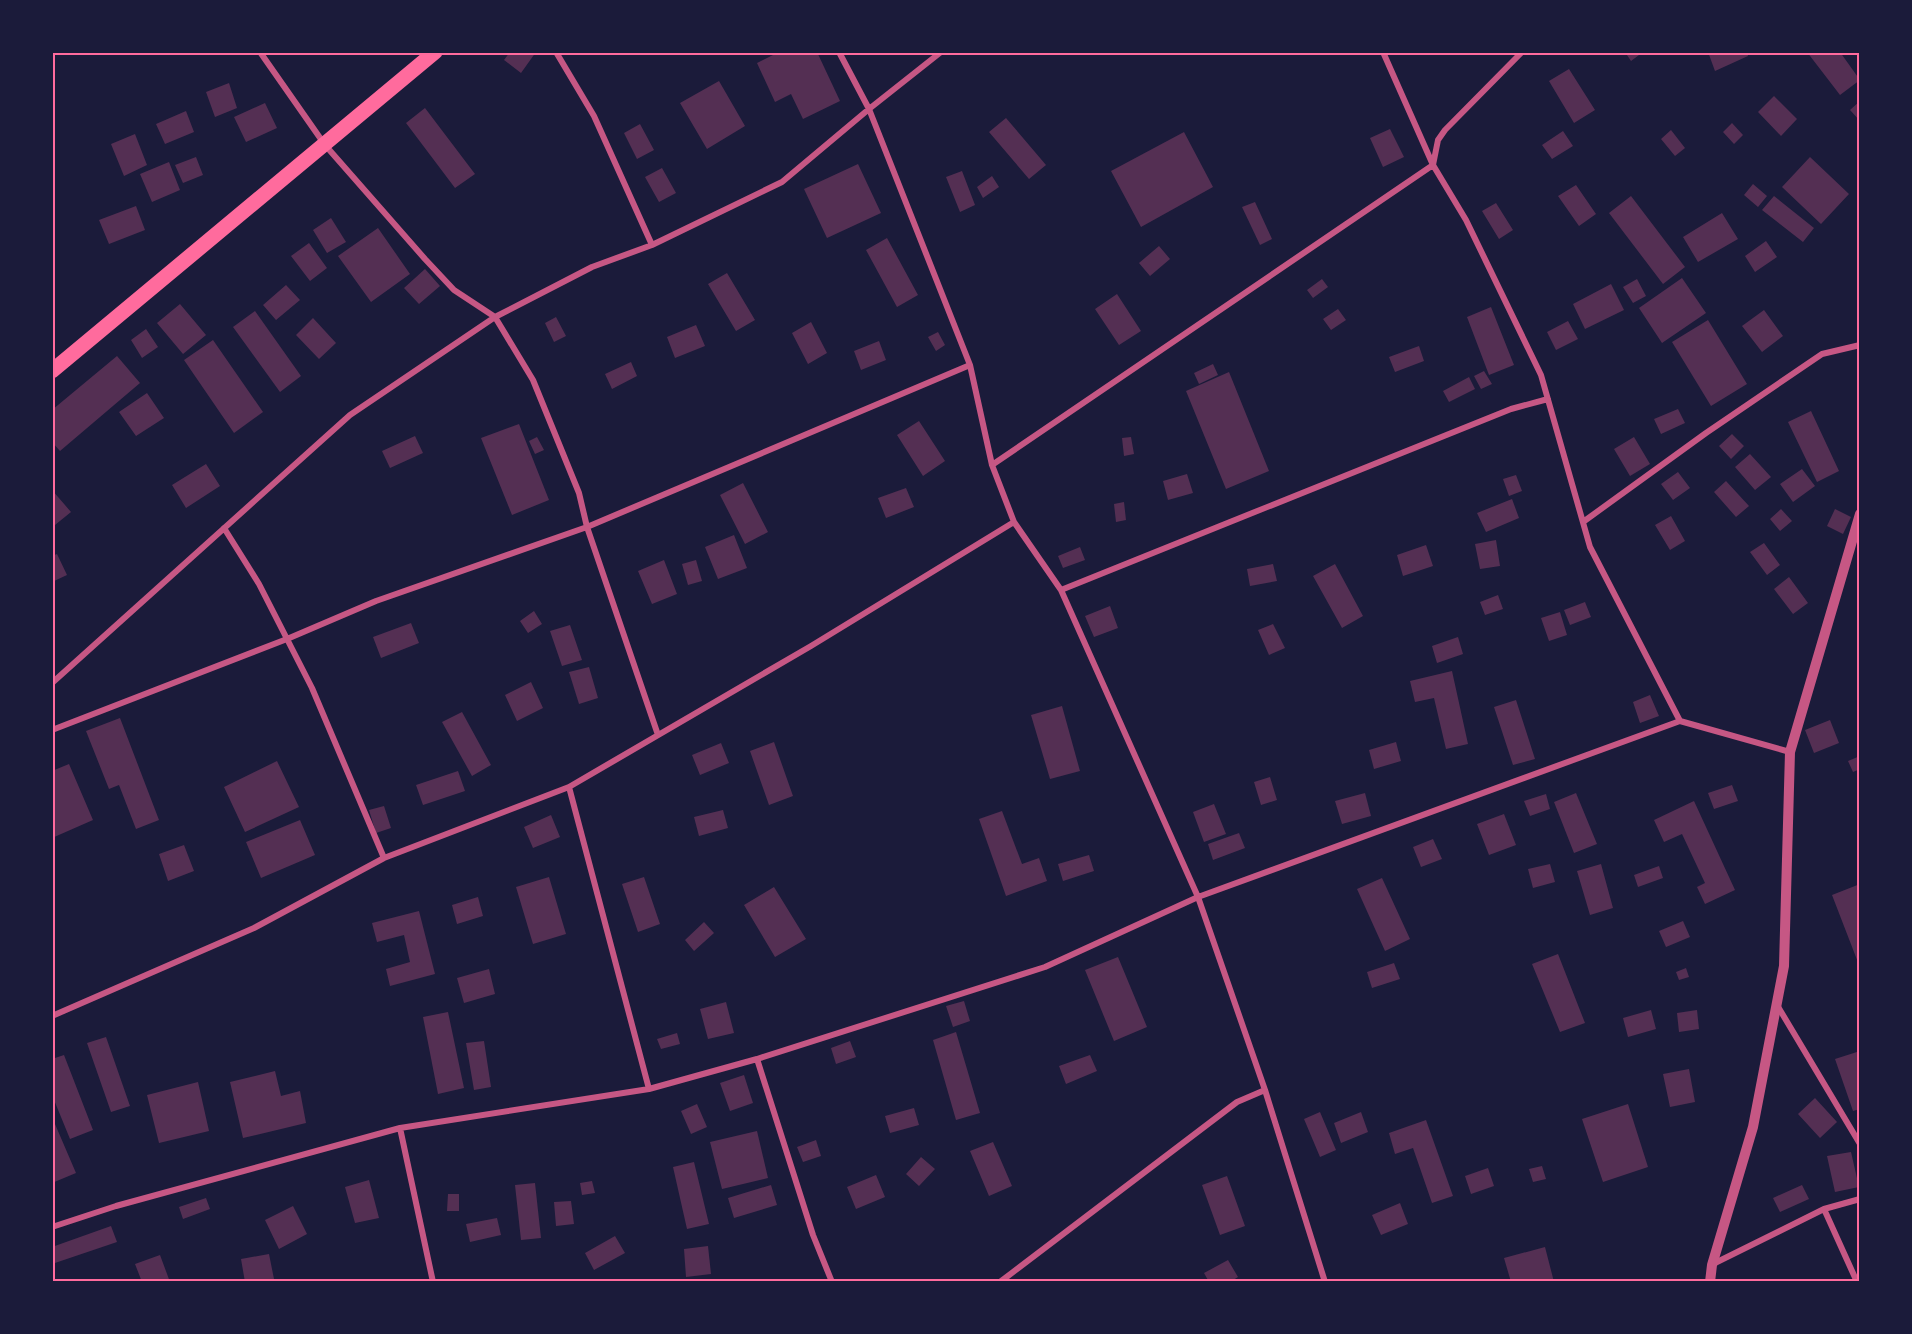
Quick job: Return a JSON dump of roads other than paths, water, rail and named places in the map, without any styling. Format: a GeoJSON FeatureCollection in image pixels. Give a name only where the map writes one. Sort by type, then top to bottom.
{"type":"FeatureCollection","features":[{"type":"Feature","properties":{"kind":"main road"},"geometry":{"type":"LineString","coordinates":[[52,371],[435,52]]}},
{"type":"Feature","properties":{"kind":"street"},"geometry":{"type":"LineString","coordinates":[[260,52],[325,145],[454,290],[495,317],[533,380],[579,493],[587,527],[658,735]]}},
{"type":"Feature","properties":{"kind":"street"},"geometry":{"type":"LineString","coordinates":[[556,52],[594,116],[652,245]]}},
{"type":"Feature","properties":{"kind":"street"},"geometry":{"type":"LineString","coordinates":[[839,52],[869,109],[970,365],[992,465],[1014,522],[1061,590],[1198,897],[1265,1090],[1325,1281]]}},
{"type":"Feature","properties":{"kind":"street"},"geometry":{"type":"LineString","coordinates":[[52,683],[350,415],[495,317],[592,267],[652,245],[782,182],[941,52]]}},
{"type":"Feature","properties":{"kind":"street"},"geometry":{"type":"LineString","coordinates":[[1383,52],[1433,165],[1471,230],[1541,375],[1590,547],[1680,722]]}},
{"type":"Feature","properties":{"kind":"street"},"geometry":{"type":"LineString","coordinates":[[992,465],[1433,165],[1438,140],[1445,130],[1522,52]]}},
{"type":"Feature","properties":{"kind":"street"},"geometry":{"type":"LineString","coordinates":[[1583,522],[1706,433],[1822,354],[1860,345]]}},
{"type":"Feature","properties":{"kind":"street"},"geometry":{"type":"LineString","coordinates":[[52,730],[287,639],[375,601],[587,527],[970,365]]}},
{"type":"Feature","properties":{"kind":"street"},"geometry":{"type":"LineString","coordinates":[[1061,590],[1511,409],[1548,399]]}},
{"type":"Feature","properties":{"kind":"street"},"geometry":{"type":"LineString","coordinates":[[1710,1281],[1712,1265],[1753,1127],[1784,966],[1790,752],[1860,514]]}},
{"type":"Feature","properties":{"kind":"street"},"geometry":{"type":"LineString","coordinates":[[52,1016],[254,928],[384,858],[569,787],[1014,522]]}},
{"type":"Feature","properties":{"kind":"street"},"geometry":{"type":"LineString","coordinates":[[224,528],[259,584],[312,688],[384,858]]}},
{"type":"Feature","properties":{"kind":"street"},"geometry":{"type":"LineString","coordinates":[[52,1227],[116,1206],[400,1128],[649,1089],[757,1059],[1045,967],[1198,897],[1680,722],[1790,752]]}},
{"type":"Feature","properties":{"kind":"street"},"geometry":{"type":"LineString","coordinates":[[569,787],[649,1089]]}},
{"type":"Feature","properties":{"kind":"street"},"geometry":{"type":"LineString","coordinates":[[1777,1004],[1860,1144]]}},
{"type":"Feature","properties":{"kind":"street"},"geometry":{"type":"LineString","coordinates":[[757,1059],[813,1235],[832,1281]]}},
{"type":"Feature","properties":{"kind":"street"},"geometry":{"type":"LineString","coordinates":[[1000,1281],[1237,1102],[1265,1090]]}},
{"type":"Feature","properties":{"kind":"street"},"geometry":{"type":"LineString","coordinates":[[400,1128],[433,1281]]}},
{"type":"Feature","properties":{"kind":"street"},"geometry":{"type":"LineString","coordinates":[[1712,1265],[1824,1209],[1860,1199]]}},
{"type":"Feature","properties":{"kind":"street"},"geometry":{"type":"LineString","coordinates":[[1824,1209],[1857,1281]]}}]}
